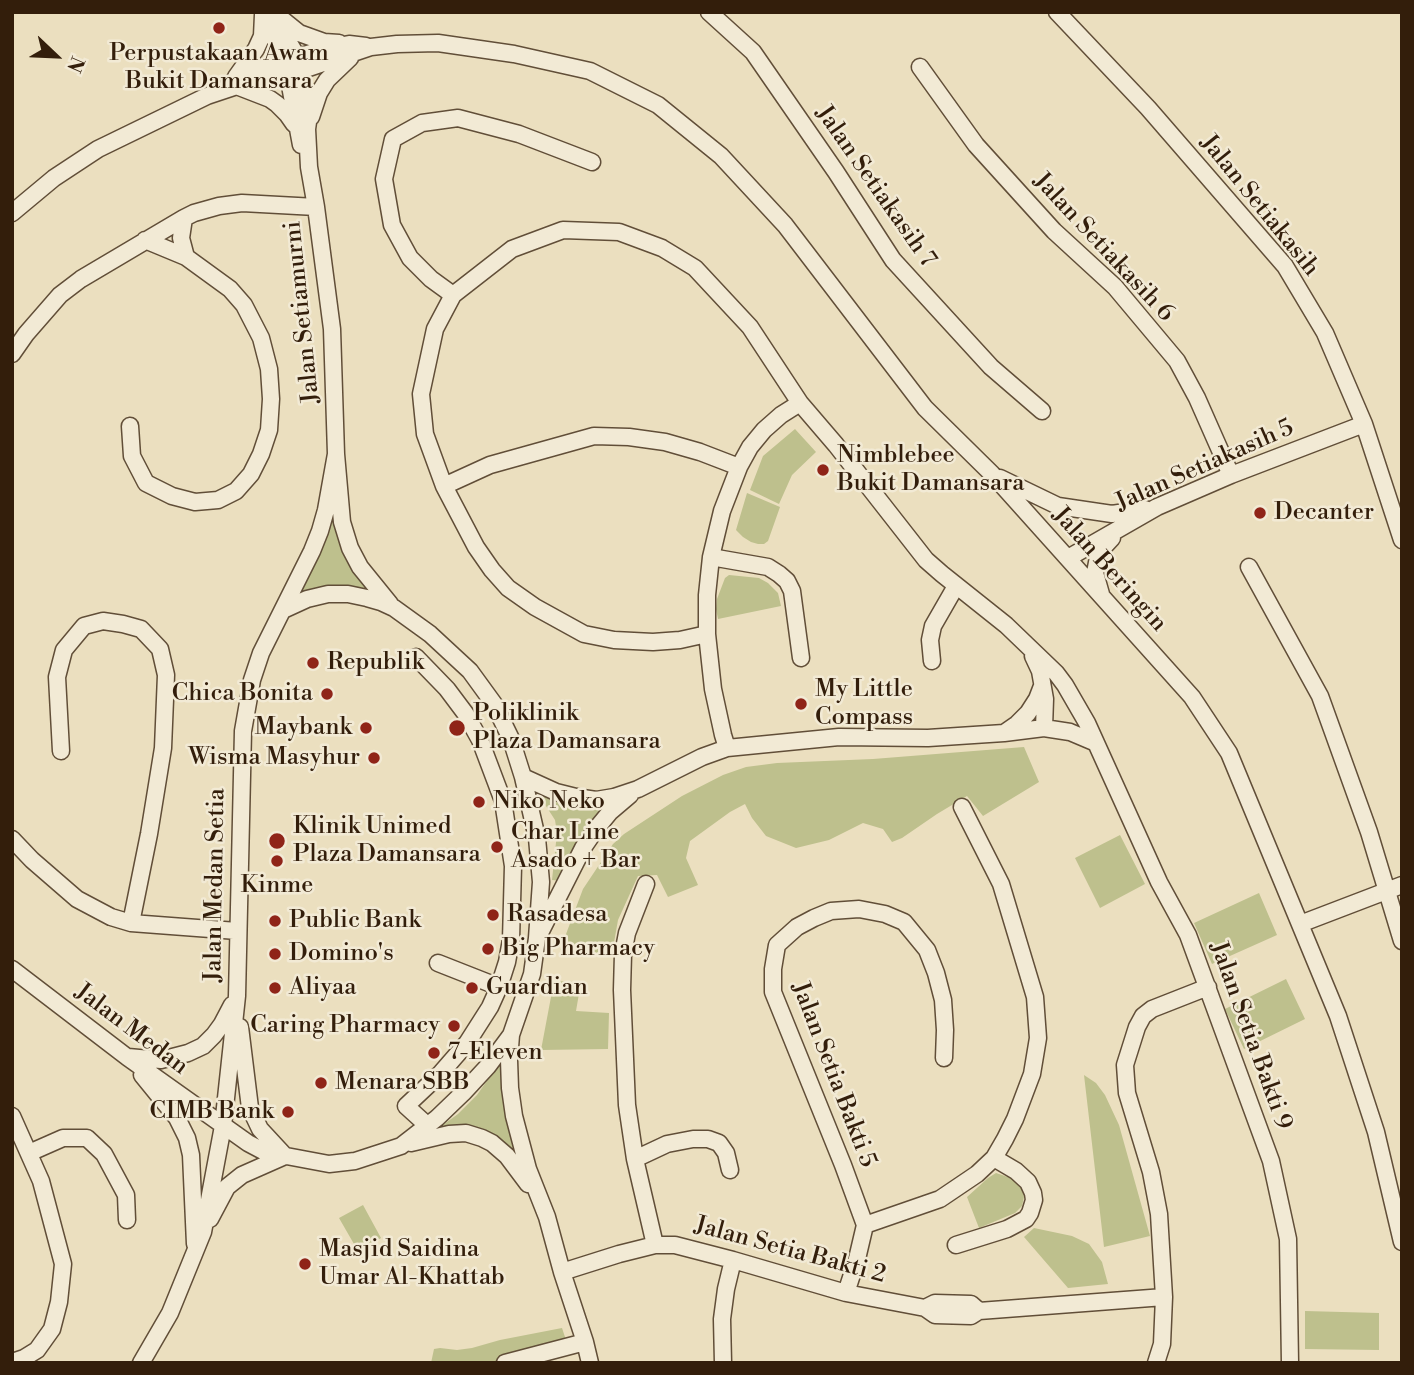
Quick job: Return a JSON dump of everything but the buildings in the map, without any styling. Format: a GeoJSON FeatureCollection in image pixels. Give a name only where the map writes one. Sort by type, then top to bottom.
{"type":"FeatureCollection","features":[{"type":"Feature","properties":{"kind":"street","name":"Jalan Setiakasih 7"},"geometry":{"type":"LineString","coordinates":[[709,12],[752,52],[836,172],[893,260],[991,368],[1042,411]]}},
{"type":"Feature","properties":{"kind":"street","name":"Jalan Setiakasih"},"geometry":{"type":"LineString","coordinates":[[1057,12],[1148,108],[1284,266],[1325,333],[1364,424],[1402,540]]}},
{"type":"Feature","properties":{"kind":"street"},"geometry":{"type":"LineString","coordinates":[[267,13],[299,33],[352,49],[327,80],[302,129],[270,99],[230,87],[256,49],[267,13]]}},
{"type":"Feature","properties":{"kind":"street","name":"Jalan Setiamurni"},"geometry":{"type":"LineString","coordinates":[[267,13],[282,54],[293,66],[316,207],[332,329],[336,454],[342,523],[360,567],[394,608]]}},
{"type":"Feature","properties":{"kind":"street","name":"Jalan Beringin"},"geometry":{"type":"LineString","coordinates":[[12,213],[54,178],[98,149],[230,87],[253,70],[293,66],[352,49],[438,43],[514,54],[590,71],[658,105],[721,156],[785,225],[925,408],[992,474],[1192,697],[1229,753],[1338,1016],[1376,1132],[1402,1242]]}},
{"type":"Feature","properties":{"kind":"street","name":"Jalan Setiakasih 6"},"geometry":{"type":"LineString","coordinates":[[920,67],[976,145],[1054,231],[1115,287],[1177,361],[1197,398],[1231,475]]}},
{"type":"Feature","properties":{"kind":"street"},"geometry":{"type":"LineString","coordinates":[[592,162],[519,134],[458,118],[422,123],[393,139],[384,179],[392,225],[410,258],[431,279],[453,295],[435,329],[421,394],[425,434],[444,486],[475,547],[508,588],[535,607],[584,634],[614,640],[653,642],[707,634]]}},
{"type":"Feature","properties":{"kind":"street"},"geometry":{"type":"LineString","coordinates":[[12,354],[61,295],[81,279],[194,213],[219,206],[242,204],[316,207]]}},
{"type":"Feature","properties":{"kind":"street"},"geometry":{"type":"LineString","coordinates":[[184,218],[181,238],[186,257]]}},
{"type":"Feature","properties":{"kind":"street"},"geometry":{"type":"LineString","coordinates":[[130,426],[132,456],[146,483],[172,496],[195,502],[218,500],[236,491],[251,474],[269,430],[269,369],[261,338],[244,305],[230,289],[186,257],[162,230]]}},
{"type":"Feature","properties":{"kind":"street","name":"Jalan Setia Bakti 9"},"geometry":{"type":"LineString","coordinates":[[453,295],[512,249],[563,230],[619,232],[662,248],[695,268],[750,327],[800,403],[926,560],[1006,625],[1056,673],[1081,710],[1159,882],[1188,935],[1271,1161],[1289,1239],[1290,1363]]}},
{"type":"Feature","properties":{"kind":"street"},"geometry":{"type":"LineString","coordinates":[[145,240],[186,257]]}},
{"type":"Feature","properties":{"kind":"street"},"geometry":{"type":"LineString","coordinates":[[727,748],[713,689],[707,634],[707,596],[712,557],[722,511],[750,447],[781,415],[800,403]]}},
{"type":"Feature","properties":{"kind":"street","name":"Jalan Setiakasih 5"},"geometry":{"type":"LineString","coordinates":[[1068,558],[1157,507],[1231,475],[1364,424]]}},
{"type":"Feature","properties":{"kind":"street"},"geometry":{"type":"LineString","coordinates":[[444,486],[490,465],[594,436],[665,442],[739,467]]}},
{"type":"Feature","properties":{"kind":"street","name":"Jalan Setiamurni"},"geometry":{"type":"LineString","coordinates":[[284,610],[320,531],[336,454]]}},
{"type":"Feature","properties":{"kind":"street"},"geometry":{"type":"LineString","coordinates":[[992,474],[1058,506],[1112,514],[1157,507]]}},
{"type":"Feature","properties":{"kind":"street"},"geometry":{"type":"LineString","coordinates":[[1102,597],[1095,573],[1099,552],[1123,526]]}},
{"type":"Feature","properties":{"kind":"street"},"geometry":{"type":"LineString","coordinates":[[712,557],[768,567],[787,581],[792,591],[801,657]]}},
{"type":"Feature","properties":{"kind":"street"},"geometry":{"type":"LineString","coordinates":[[1249,567],[1320,696],[1369,831],[1402,941]]}},
{"type":"Feature","properties":{"kind":"street"},"geometry":{"type":"LineString","coordinates":[[932,661],[930,640],[933,626],[956,586]]}},
{"type":"Feature","properties":{"kind":"street","name":"Jalan Setiamurni"},"geometry":{"type":"LineString","coordinates":[[284,610],[307,599],[328,594],[348,594],[381,602],[418,625],[447,650],[470,671],[494,704],[511,738],[523,777],[537,838],[541,875],[532,974],[511,1035]]}},
{"type":"Feature","properties":{"kind":"street","name":"Jalan Medan Setia"},"geometry":{"type":"LineString","coordinates":[[203,1232],[223,1126],[237,996],[244,715],[261,653],[284,610]]}},
{"type":"Feature","properties":{"kind":"street"},"geometry":{"type":"LineString","coordinates":[[61,751],[57,677],[64,650],[84,626],[103,621],[141,629],[160,649],[166,675],[163,748],[131,923]]}},
{"type":"Feature","properties":{"kind":"street"},"geometry":{"type":"LineString","coordinates":[[416,657],[420,645],[418,625]]}},
{"type":"Feature","properties":{"kind":"street"},"geometry":{"type":"LineString","coordinates":[[1026,644],[1040,671],[1045,699],[1044,728]]}},
{"type":"Feature","properties":{"kind":"street"},"geometry":{"type":"LineString","coordinates":[[416,657],[447,650]]}},
{"type":"Feature","properties":{"kind":"street"},"geometry":{"type":"LineString","coordinates":[[416,657],[447,689],[472,725],[503,801],[513,866],[511,940],[508,962],[499,987],[490,1007],[467,1043],[440,1074],[406,1105],[428,1126]]}},
{"type":"Feature","properties":{"kind":"street"},"geometry":{"type":"LineString","coordinates":[[1004,733],[1028,713],[1042,684]]}},
{"type":"Feature","properties":{"kind":"street"},"geometry":{"type":"LineString","coordinates":[[523,777],[556,792],[596,800],[638,789],[702,757],[727,748],[839,737],[928,737],[1044,728],[1070,732],[1096,743]]}},
{"type":"Feature","properties":{"kind":"street"},"geometry":{"type":"LineString","coordinates":[[537,938],[583,848],[610,812],[638,789]]}},
{"type":"Feature","properties":{"kind":"street"},"geometry":{"type":"LineString","coordinates":[[846,1293],[865,1225],[940,1199],[977,1174],[994,1158],[1016,1119],[1032,1074],[1038,1038],[1035,997],[1001,884],[962,807]]}},
{"type":"Feature","properties":{"kind":"street"},"geometry":{"type":"LineString","coordinates":[[12,839],[77,899],[111,917],[131,923],[237,931]]}},
{"type":"Feature","properties":{"kind":"street"},"geometry":{"type":"LineString","coordinates":[[646,884],[627,933],[623,954],[622,990],[627,1105],[635,1159],[655,1245]]}},
{"type":"Feature","properties":{"kind":"street"},"geometry":{"type":"LineString","coordinates":[[1300,924],[1402,885]]}},
{"type":"Feature","properties":{"kind":"street","name":"Jalan Setia Bakti 5"},"geometry":{"type":"LineString","coordinates":[[865,1225],[773,992],[777,945],[797,927],[831,911],[859,909],[885,914],[904,922],[927,950],[936,974],[943,1000],[944,1058]]}},
{"type":"Feature","properties":{"kind":"street"},"geometry":{"type":"LineString","coordinates":[[439,963],[499,987]]}},
{"type":"Feature","properties":{"kind":"street","name":"Jalan Medan"},"geometry":{"type":"LineString","coordinates":[[12,969],[127,1057],[223,1126],[265,1152],[329,1164],[355,1161],[401,1146]]}},
{"type":"Feature","properties":{"kind":"street"},"geometry":{"type":"LineString","coordinates":[[1156,1363],[1162,1344],[1164,1297],[1160,1214],[1151,1172],[1127,1093],[1125,1065],[1143,1016],[1152,1009],[1208,987]]}},
{"type":"Feature","properties":{"kind":"street"},"geometry":{"type":"LineString","coordinates":[[127,1057],[161,1060],[188,1053],[203,1045],[222,1024],[237,996]]}},
{"type":"Feature","properties":{"kind":"street"},"geometry":{"type":"LineString","coordinates":[[141,1363],[170,1313],[203,1232],[228,1187],[242,1175],[285,1156],[260,1129],[250,1108],[237,996]]}},
{"type":"Feature","properties":{"kind":"street"},"geometry":{"type":"LineString","coordinates":[[401,1146],[456,1100],[488,1066],[511,1035]]}},
{"type":"Feature","properties":{"kind":"street"},"geometry":{"type":"LineString","coordinates":[[511,1035],[510,1088],[514,1116],[528,1169],[547,1217],[590,1363]]}},
{"type":"Feature","properties":{"kind":"street"},"geometry":{"type":"LineString","coordinates":[[127,1057],[177,1118],[187,1138],[191,1155],[195,1251]]}},
{"type":"Feature","properties":{"kind":"street"},"geometry":{"type":"LineString","coordinates":[[12,1116],[41,1181],[63,1264],[59,1302],[52,1329],[37,1350],[12,1362]]}},
{"type":"Feature","properties":{"kind":"street"},"geometry":{"type":"LineString","coordinates":[[401,1146],[466,1133],[482,1138],[507,1156],[538,1197]]}},
{"type":"Feature","properties":{"kind":"street"},"geometry":{"type":"LineString","coordinates":[[29,1153],[63,1138],[87,1138],[104,1154],[126,1195],[127,1220]]}},
{"type":"Feature","properties":{"kind":"street"},"geometry":{"type":"LineString","coordinates":[[635,1159],[667,1144],[708,1139],[719,1143],[726,1153],[730,1170]]}},
{"type":"Feature","properties":{"kind":"street"},"geometry":{"type":"LineString","coordinates":[[956,1245],[1007,1229],[1026,1219],[1030,1213],[1034,1200],[1028,1182],[994,1158]]}},
{"type":"Feature","properties":{"kind":"street","name":"Jalan Setia Bakti 2"},"geometry":{"type":"LineString","coordinates":[[562,1272],[655,1245],[675,1245],[846,1293],[925,1308],[935,1315],[971,1316],[979,1311],[1164,1297]]}},
{"type":"Feature","properties":{"kind":"street"},"geometry":{"type":"LineString","coordinates":[[723,1363],[722,1319],[733,1260]]}},
{"type":"Feature","properties":{"kind":"street"},"geometry":{"type":"LineString","coordinates":[[505,1363],[585,1342]]}},
{"type":"Feature","properties":{"kind":"green space"},"geometry":{"type":"Polygon","coordinates":[[[795,429],[816,452],[792,475],[779,504],[750,490],[763,456],[795,429]]]}},
{"type":"Feature","properties":{"kind":"green space"},"geometry":{"type":"Polygon","coordinates":[[[747,493],[780,507],[768,541],[764,544],[751,542],[736,530],[747,493]]]}},
{"type":"Feature","properties":{"kind":"green space"},"geometry":{"type":"Polygon","coordinates":[[[333,511],[371,590],[358,587],[325,587],[295,595],[333,511]]]}},
{"type":"Feature","properties":{"kind":"green space"},"geometry":{"type":"Polygon","coordinates":[[[729,575],[759,578],[768,583],[778,593],[781,606],[718,619],[717,599],[725,578],[729,575]]]}},
{"type":"Feature","properties":{"kind":"green space"},"geometry":{"type":"Polygon","coordinates":[[[1024,747],[1039,782],[983,816],[967,796],[892,842],[883,829],[863,823],[829,840],[796,848],[766,836],[745,804],[690,841],[686,858],[698,885],[668,897],[657,875],[638,876],[618,920],[612,954],[560,950],[583,889],[613,844],[682,796],[723,775],[746,767],[777,763],[873,759],[1024,747]]]}},
{"type":"Feature","properties":{"kind":"green space"},"geometry":{"type":"Polygon","coordinates":[[[538,786],[624,796],[563,881],[552,880],[557,833],[555,820],[538,786]]]}},
{"type":"Feature","properties":{"kind":"green space"},"geometry":{"type":"Polygon","coordinates":[[[1120,835],[1145,884],[1100,908],[1075,858],[1120,835]]]}},
{"type":"Feature","properties":{"kind":"green space"},"geometry":{"type":"Polygon","coordinates":[[[1259,893],[1277,935],[1212,964],[1194,923],[1259,893]]]}},
{"type":"Feature","properties":{"kind":"green space"},"geometry":{"type":"Polygon","coordinates":[[[1286,979],[1305,1019],[1244,1049],[1225,1009],[1286,979]]]}},
{"type":"Feature","properties":{"kind":"green space"},"geometry":{"type":"Polygon","coordinates":[[[554,981],[581,982],[576,1011],[609,1013],[608,1049],[541,1050],[554,981]]]}},
{"type":"Feature","properties":{"kind":"green space"},"geometry":{"type":"Polygon","coordinates":[[[505,1055],[521,1162],[507,1147],[433,1132],[458,1114],[477,1095],[505,1055]]]}},
{"type":"Feature","properties":{"kind":"green space"},"geometry":{"type":"Polygon","coordinates":[[[1084,1075],[1096,1083],[1105,1095],[1119,1125],[1150,1236],[1104,1247],[1084,1075]]]}},
{"type":"Feature","properties":{"kind":"green space"},"geometry":{"type":"Polygon","coordinates":[[[996,1173],[1011,1178],[1023,1190],[1022,1206],[1015,1213],[979,1228],[967,1197],[996,1173]]]}},
{"type":"Feature","properties":{"kind":"green space"},"geometry":{"type":"Polygon","coordinates":[[[363,1205],[381,1238],[358,1251],[339,1218],[363,1205]]]}},
{"type":"Feature","properties":{"kind":"green space"},"geometry":{"type":"Polygon","coordinates":[[[1034,1228],[1072,1236],[1089,1244],[1102,1262],[1108,1284],[1068,1288],[1024,1237],[1034,1228]]]}},
{"type":"Feature","properties":{"kind":"green space"},"geometry":{"type":"Polygon","coordinates":[[[1305,1311],[1379,1313],[1379,1350],[1305,1349],[1305,1311]]]}},
{"type":"Feature","properties":{"kind":"green space"},"geometry":{"type":"Polygon","coordinates":[[[562,1328],[566,1340],[531,1347],[491,1363],[431,1363],[434,1349],[472,1348],[562,1328]]]}},
{"type":"Feature","properties":{"kind":"place","name":"Perpustakaan Awam Bukit Damansara"},"geometry":{"type":"Point","coordinates":[219,28]}},
{"type":"Feature","properties":{"kind":"place","name":"Nimblebee Bukit Damansara"},"geometry":{"type":"Point","coordinates":[823,470]}},
{"type":"Feature","properties":{"kind":"place","name":"Decanter"},"geometry":{"type":"Point","coordinates":[1260,513]}},
{"type":"Feature","properties":{"kind":"place","name":"Republik"},"geometry":{"type":"Point","coordinates":[313,663]}},
{"type":"Feature","properties":{"kind":"place","name":"Chica Bonita"},"geometry":{"type":"Point","coordinates":[327,694]}},
{"type":"Feature","properties":{"kind":"place","name":"My Little Compass"},"geometry":{"type":"Point","coordinates":[801,704]}},
{"type":"Feature","properties":{"kind":"place","name":"Maybank"},"geometry":{"type":"Point","coordinates":[366,728]}},
{"type":"Feature","properties":{"kind":"place","name":"Poliklinik Plaza Damansara"},"geometry":{"type":"Point","coordinates":[457,728]}},
{"type":"Feature","properties":{"kind":"place","name":"Wisma Masyhur"},"geometry":{"type":"Point","coordinates":[374,758]}},
{"type":"Feature","properties":{"kind":"place","name":"Niko Neko"},"geometry":{"type":"Point","coordinates":[479,802]}},
{"type":"Feature","properties":{"kind":"place","name":"Klinik Unimed Plaza Damansara"},"geometry":{"type":"Point","coordinates":[277,841]}},
{"type":"Feature","properties":{"kind":"place","name":"Char Line Asado + Bar"},"geometry":{"type":"Point","coordinates":[497,847]}},
{"type":"Feature","properties":{"kind":"place","name":"Kinme"},"geometry":{"type":"Point","coordinates":[277,861]}},
{"type":"Feature","properties":{"kind":"place","name":"Rasadesa"},"geometry":{"type":"Point","coordinates":[493,915]}},
{"type":"Feature","properties":{"kind":"place","name":"Public Bank"},"geometry":{"type":"Point","coordinates":[275,921]}},
{"type":"Feature","properties":{"kind":"place","name":"Big Pharmacy"},"geometry":{"type":"Point","coordinates":[488,949]}},
{"type":"Feature","properties":{"kind":"place","name":"Domino's"},"geometry":{"type":"Point","coordinates":[275,954]}},
{"type":"Feature","properties":{"kind":"place","name":"Aliyaa"},"geometry":{"type":"Point","coordinates":[275,988]}},
{"type":"Feature","properties":{"kind":"place","name":"Guardian"},"geometry":{"type":"Point","coordinates":[472,988]}},
{"type":"Feature","properties":{"kind":"place","name":"Caring Pharmacy"},"geometry":{"type":"Point","coordinates":[454,1026]}},
{"type":"Feature","properties":{"kind":"place","name":"7-Eleven"},"geometry":{"type":"Point","coordinates":[434,1053]}},
{"type":"Feature","properties":{"kind":"place","name":"Menara SBB"},"geometry":{"type":"Point","coordinates":[321,1083]}},
{"type":"Feature","properties":{"kind":"place","name":"CIMB Bank"},"geometry":{"type":"Point","coordinates":[288,1112]}},
{"type":"Feature","properties":{"kind":"place","name":"Masjid Saidina Umar Al-Khattab"},"geometry":{"type":"Point","coordinates":[305,1264]}}]}
